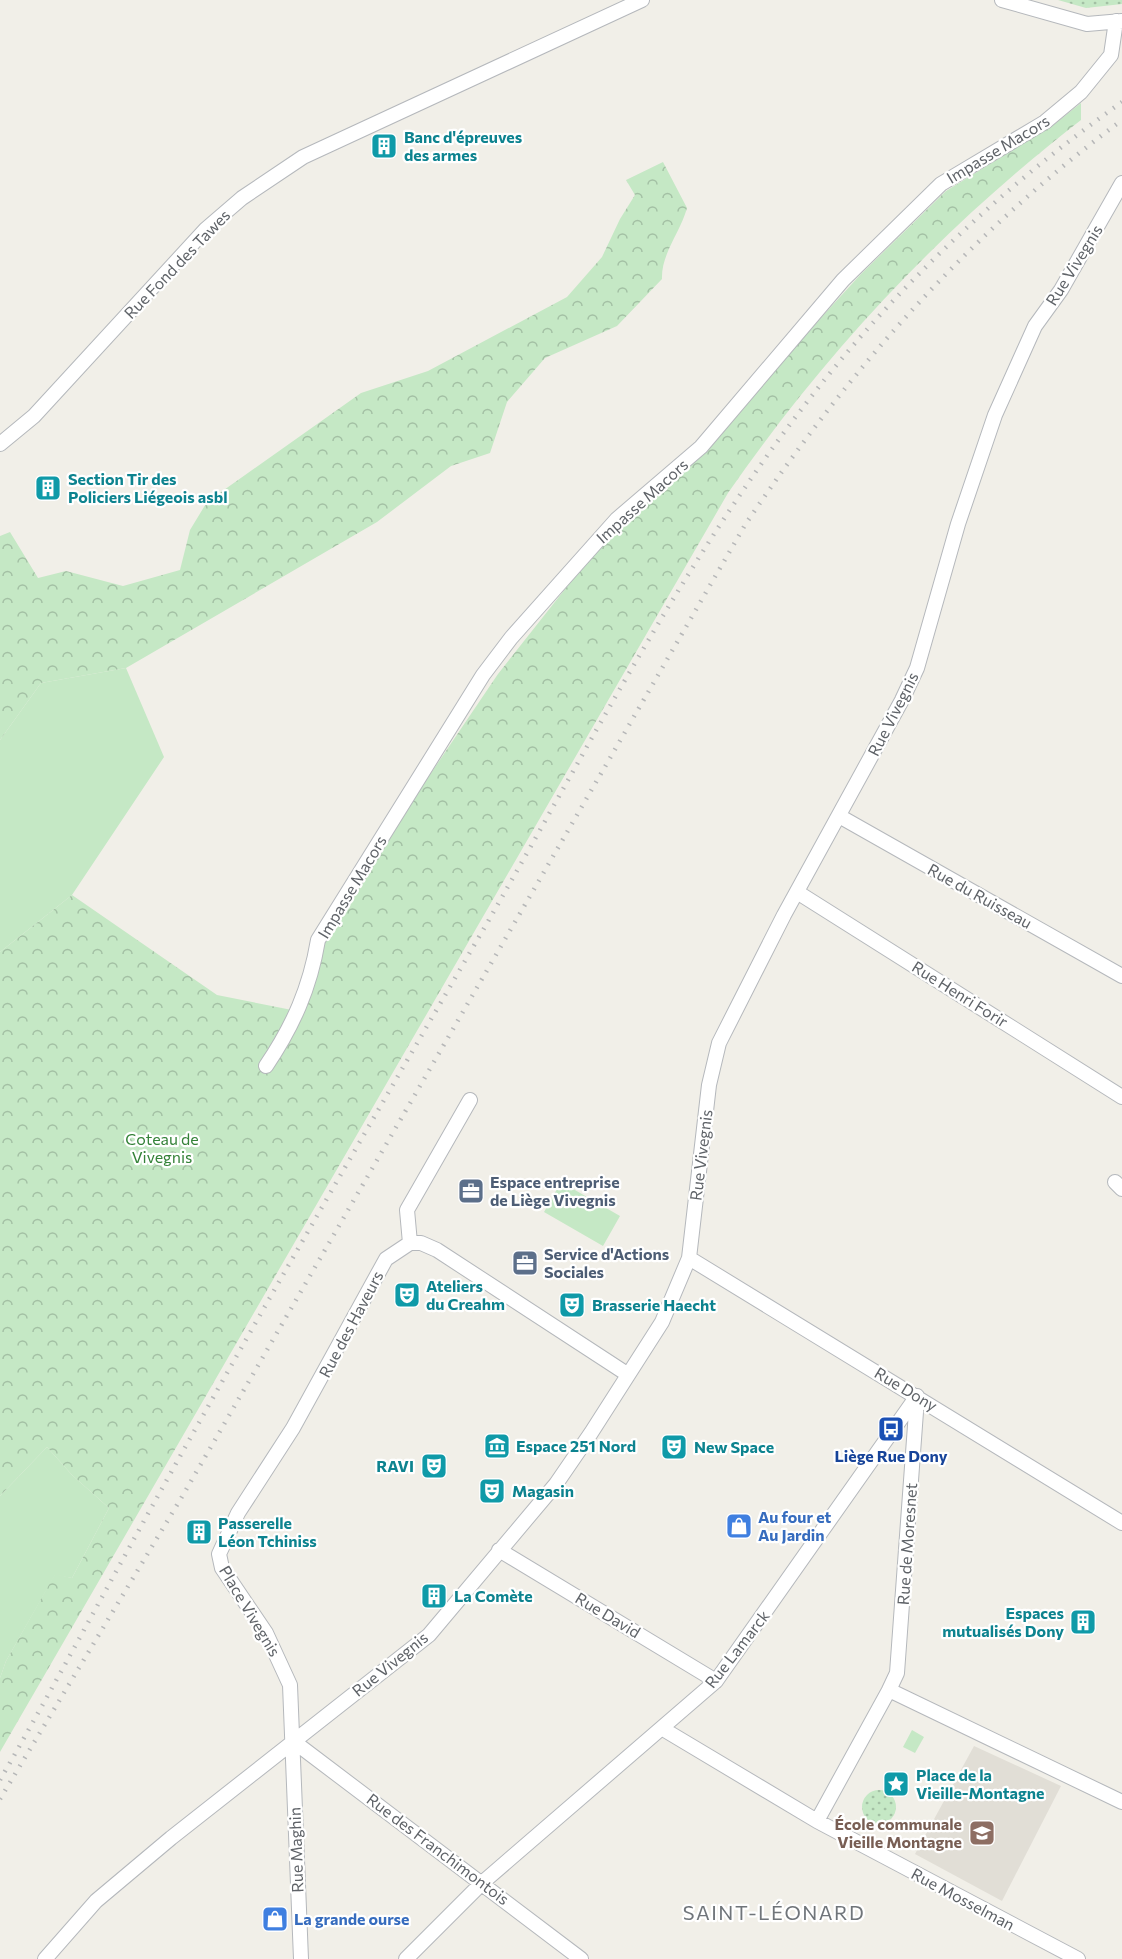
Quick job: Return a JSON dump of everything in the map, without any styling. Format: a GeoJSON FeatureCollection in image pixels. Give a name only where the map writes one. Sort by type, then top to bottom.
{"type":"FeatureCollection","features":[{"type":"Feature","properties":{"kind":"street","name":"Rue Fond des Tawes"},"geometry":{"type":"LineString","coordinates":[[0,444],[34,416],[206,229],[242,198],[303,157],[642,0]]}},
{"type":"Feature","properties":{"kind":"street"},"geometry":{"type":"LineString","coordinates":[[1002,0],[1087,24],[1119,21]]}},
{"type":"Feature","properties":{"kind":"street","name":"Impasse Macors"},"geometry":{"type":"LineString","coordinates":[[266,1066],[290,1031],[313,970],[318,940],[483,675],[511,638],[616,519],[701,447],[843,280],[941,184],[1046,122],[1081,92],[1111,56],[1119,21]]}},
{"type":"Feature","properties":{"kind":"street","name":"Rue Vivegnis"},"geometry":{"type":"LineString","coordinates":[[45,1959],[96,1901],[293,1741],[429,1635],[556,1484],[662,1322],[689,1257],[709,1085],[719,1042],[797,892],[902,700],[916,668],[965,501],[995,415],[1035,326],[1065,282],[1122,183]]}},
{"type":"Feature","properties":{"kind":"street","name":"Rue du Ruisseau"},"geometry":{"type":"LineString","coordinates":[[838,816],[1122,976]]}},
{"type":"Feature","properties":{"kind":"street","name":"Rue Henri Forir"},"geometry":{"type":"LineString","coordinates":[[797,892],[1122,1097]]}},
{"type":"Feature","properties":{"kind":"street"},"geometry":{"type":"LineString","coordinates":[[470,1100],[407,1210],[410,1243],[422,1243],[438,1250],[627,1374]]}},
{"type":"Feature","properties":{"kind":"street","name":"Rue des Haveurs"},"geometry":{"type":"LineString","coordinates":[[293,1428],[386,1259],[410,1243]]}},
{"type":"Feature","properties":{"kind":"street","name":"Rue Dony"},"geometry":{"type":"LineString","coordinates":[[689,1257],[1122,1523]]}},
{"type":"Feature","properties":{"kind":"street","name":"Rue Lamarck"},"geometry":{"type":"LineString","coordinates":[[406,1959],[482,1882],[663,1729],[716,1681],[917,1396]]}},
{"type":"Feature","properties":{"kind":"street","name":"Rue de Moresnet"},"geometry":{"type":"LineString","coordinates":[[889,1690],[897,1672],[917,1396]]}},
{"type":"Feature","properties":{"kind":"street","name":"Place Vivegnis"},"geometry":{"type":"LineString","coordinates":[[293,1428],[238,1513],[219,1554],[222,1568],[266,1633],[290,1685],[293,1741]]}},
{"type":"Feature","properties":{"kind":"street","name":"Rue David"},"geometry":{"type":"LineString","coordinates":[[499,1550],[716,1681]]}},
{"type":"Feature","properties":{"kind":"street"},"geometry":{"type":"LineString","coordinates":[[817,1821],[889,1690],[1122,1802]]}},
{"type":"Feature","properties":{"kind":"street","name":"Rue Mosselman"},"geometry":{"type":"LineString","coordinates":[[663,1729],[817,1821],[1078,1959]]}},
{"type":"Feature","properties":{"kind":"street","name":"Rue des Franchimontois"},"geometry":{"type":"LineString","coordinates":[[293,1741],[581,1959]]}},
{"type":"Feature","properties":{"kind":"street","name":"Rue Maghin"},"geometry":{"type":"LineString","coordinates":[[293,1741],[301,1959]]}},
{"type":"Feature","properties":{"kind":"shaded area","name":"École communale Vieille Montagne"},"geometry":{"type":"Polygon","coordinates":[[[974,1746],[1061,1786],[1002,1901],[915,1854],[974,1746]]]}},
{"type":"Feature","properties":{"kind":"green space"},"geometry":{"type":"Polygon","coordinates":[[[1058,0],[1122,0],[1122,4],[1086,8],[1058,0]]]}},
{"type":"Feature","properties":{"kind":"green space","name":"Coteau de Vivegnis"},"geometry":{"type":"Polygon","coordinates":[[[1081,103],[1081,120],[1030,161],[935,247],[847,340],[766,440],[728,493],[0,1752],[0,1678],[6,1661],[55,1574],[72,1578],[109,1508],[72,1475],[47,1447],[0,1496],[0,952],[72,895],[217,995],[297,1011],[318,940],[498,674],[607,536],[715,442],[796,345],[861,274],[946,191],[1052,126],[1081,103]]]}},
{"type":"Feature","properties":{"kind":"green space"},"geometry":{"type":"Polygon","coordinates":[[[663,162],[687,208],[664,261],[662,279],[617,326],[545,358],[507,402],[490,453],[451,466],[377,522],[126,668],[41,683],[0,740],[0,536],[10,532],[38,578],[66,571],[123,586],[180,570],[190,530],[207,502],[361,393],[428,371],[567,297],[602,257],[620,219],[635,195],[626,180],[663,162]]]}},
{"type":"Feature","properties":{"kind":"green space"},"geometry":{"type":"Polygon","coordinates":[[[126,668],[164,757],[72,895],[0,952],[0,740],[41,683],[126,668]]]}},
{"type":"Feature","properties":{"kind":"green space"},"geometry":{"type":"Polygon","coordinates":[[[561,1182],[620,1216],[603,1246],[544,1212],[561,1182]]]}},
{"type":"Feature","properties":{"kind":"green space"},"geometry":{"type":"Polygon","coordinates":[[[47,1447],[72,1475],[109,1508],[72,1578],[55,1575],[6,1661],[0,1678],[0,1496],[47,1447]]]}},
{"type":"Feature","properties":{"kind":"green space"},"geometry":{"type":"Polygon","coordinates":[[[912,1730],[924,1737],[915,1753],[903,1747],[912,1730]]]}},
{"type":"Feature","properties":{"kind":"green space"},"geometry":{"type":"Polygon","coordinates":[[[879,1790],[891,1795],[896,1807],[891,1819],[879,1824],[867,1819],[862,1807],[867,1795],[879,1790]]]}},
{"type":"Feature","properties":{"kind":"railway"},"geometry":{"type":"LineString","coordinates":[[0,1780],[164,1485],[605,715],[685,579],[728,513],[818,388],[851,348],[922,271],[998,199],[1122,102]]}},
{"type":"Feature","properties":{"kind":"railway"},"geometry":{"type":"LineString","coordinates":[[0,1799],[183,1495],[745,525],[827,411],[916,306],[1013,209],[1122,120]]}},
{"type":"Feature","properties":{"kind":"place","name":"Banc d'épreuves des armes"},"geometry":{"type":"Point","coordinates":[384,146]}},
{"type":"Feature","properties":{"kind":"place","name":"Section Tir des Policiers Liégeois asbl"},"geometry":{"type":"Point","coordinates":[48,488]}},
{"type":"Feature","properties":{"kind":"place","name":"Espace entreprise de Liège Vivegnis"},"geometry":{"type":"Point","coordinates":[471,1191]}},
{"type":"Feature","properties":{"kind":"place","name":"Service d'Actions Sociales"},"geometry":{"type":"Point","coordinates":[525,1263]}},
{"type":"Feature","properties":{"kind":"place","name":"Ateliers du Creahm"},"geometry":{"type":"Point","coordinates":[407,1295]}},
{"type":"Feature","properties":{"kind":"place","name":"Brasserie Haecht"},"geometry":{"type":"Point","coordinates":[572,1305]}},
{"type":"Feature","properties":{"kind":"place","name":"Liège Rue Dony"},"geometry":{"type":"Point","coordinates":[891,1429]}},
{"type":"Feature","properties":{"kind":"place","name":"Espace 251 Nord"},"geometry":{"type":"Point","coordinates":[497,1446]}},
{"type":"Feature","properties":{"kind":"place","name":"New Space"},"geometry":{"type":"Point","coordinates":[674,1447]}},
{"type":"Feature","properties":{"kind":"place","name":"RAVI"},"geometry":{"type":"Point","coordinates":[434,1466]}},
{"type":"Feature","properties":{"kind":"place","name":"Magasin"},"geometry":{"type":"Point","coordinates":[492,1491]}},
{"type":"Feature","properties":{"kind":"place","name":"Au four et Au Jardin"},"geometry":{"type":"Point","coordinates":[739,1526]}},
{"type":"Feature","properties":{"kind":"place","name":"Passerelle Léon Tchiniss"},"geometry":{"type":"Point","coordinates":[199,1532]}},
{"type":"Feature","properties":{"kind":"place","name":"La Comète"},"geometry":{"type":"Point","coordinates":[434,1596]}},
{"type":"Feature","properties":{"kind":"place","name":"Espaces mutualisés Dony"},"geometry":{"type":"Point","coordinates":[1083,1622]}},
{"type":"Feature","properties":{"kind":"place","name":"Place de la Vieille-Montagne"},"geometry":{"type":"Point","coordinates":[896,1784]}},
{"type":"Feature","properties":{"kind":"place","name":"École communale Vieille Montagne"},"geometry":{"type":"Point","coordinates":[982,1833]}},
{"type":"Feature","properties":{"kind":"place","name":"La grande ourse"},"geometry":{"type":"Point","coordinates":[275,1919]}},
{"type":"Feature","properties":{"kind":"district","name":"SAINT-LÉONARD"},"geometry":{"type":"Point","coordinates":[774,1913]}}]}
